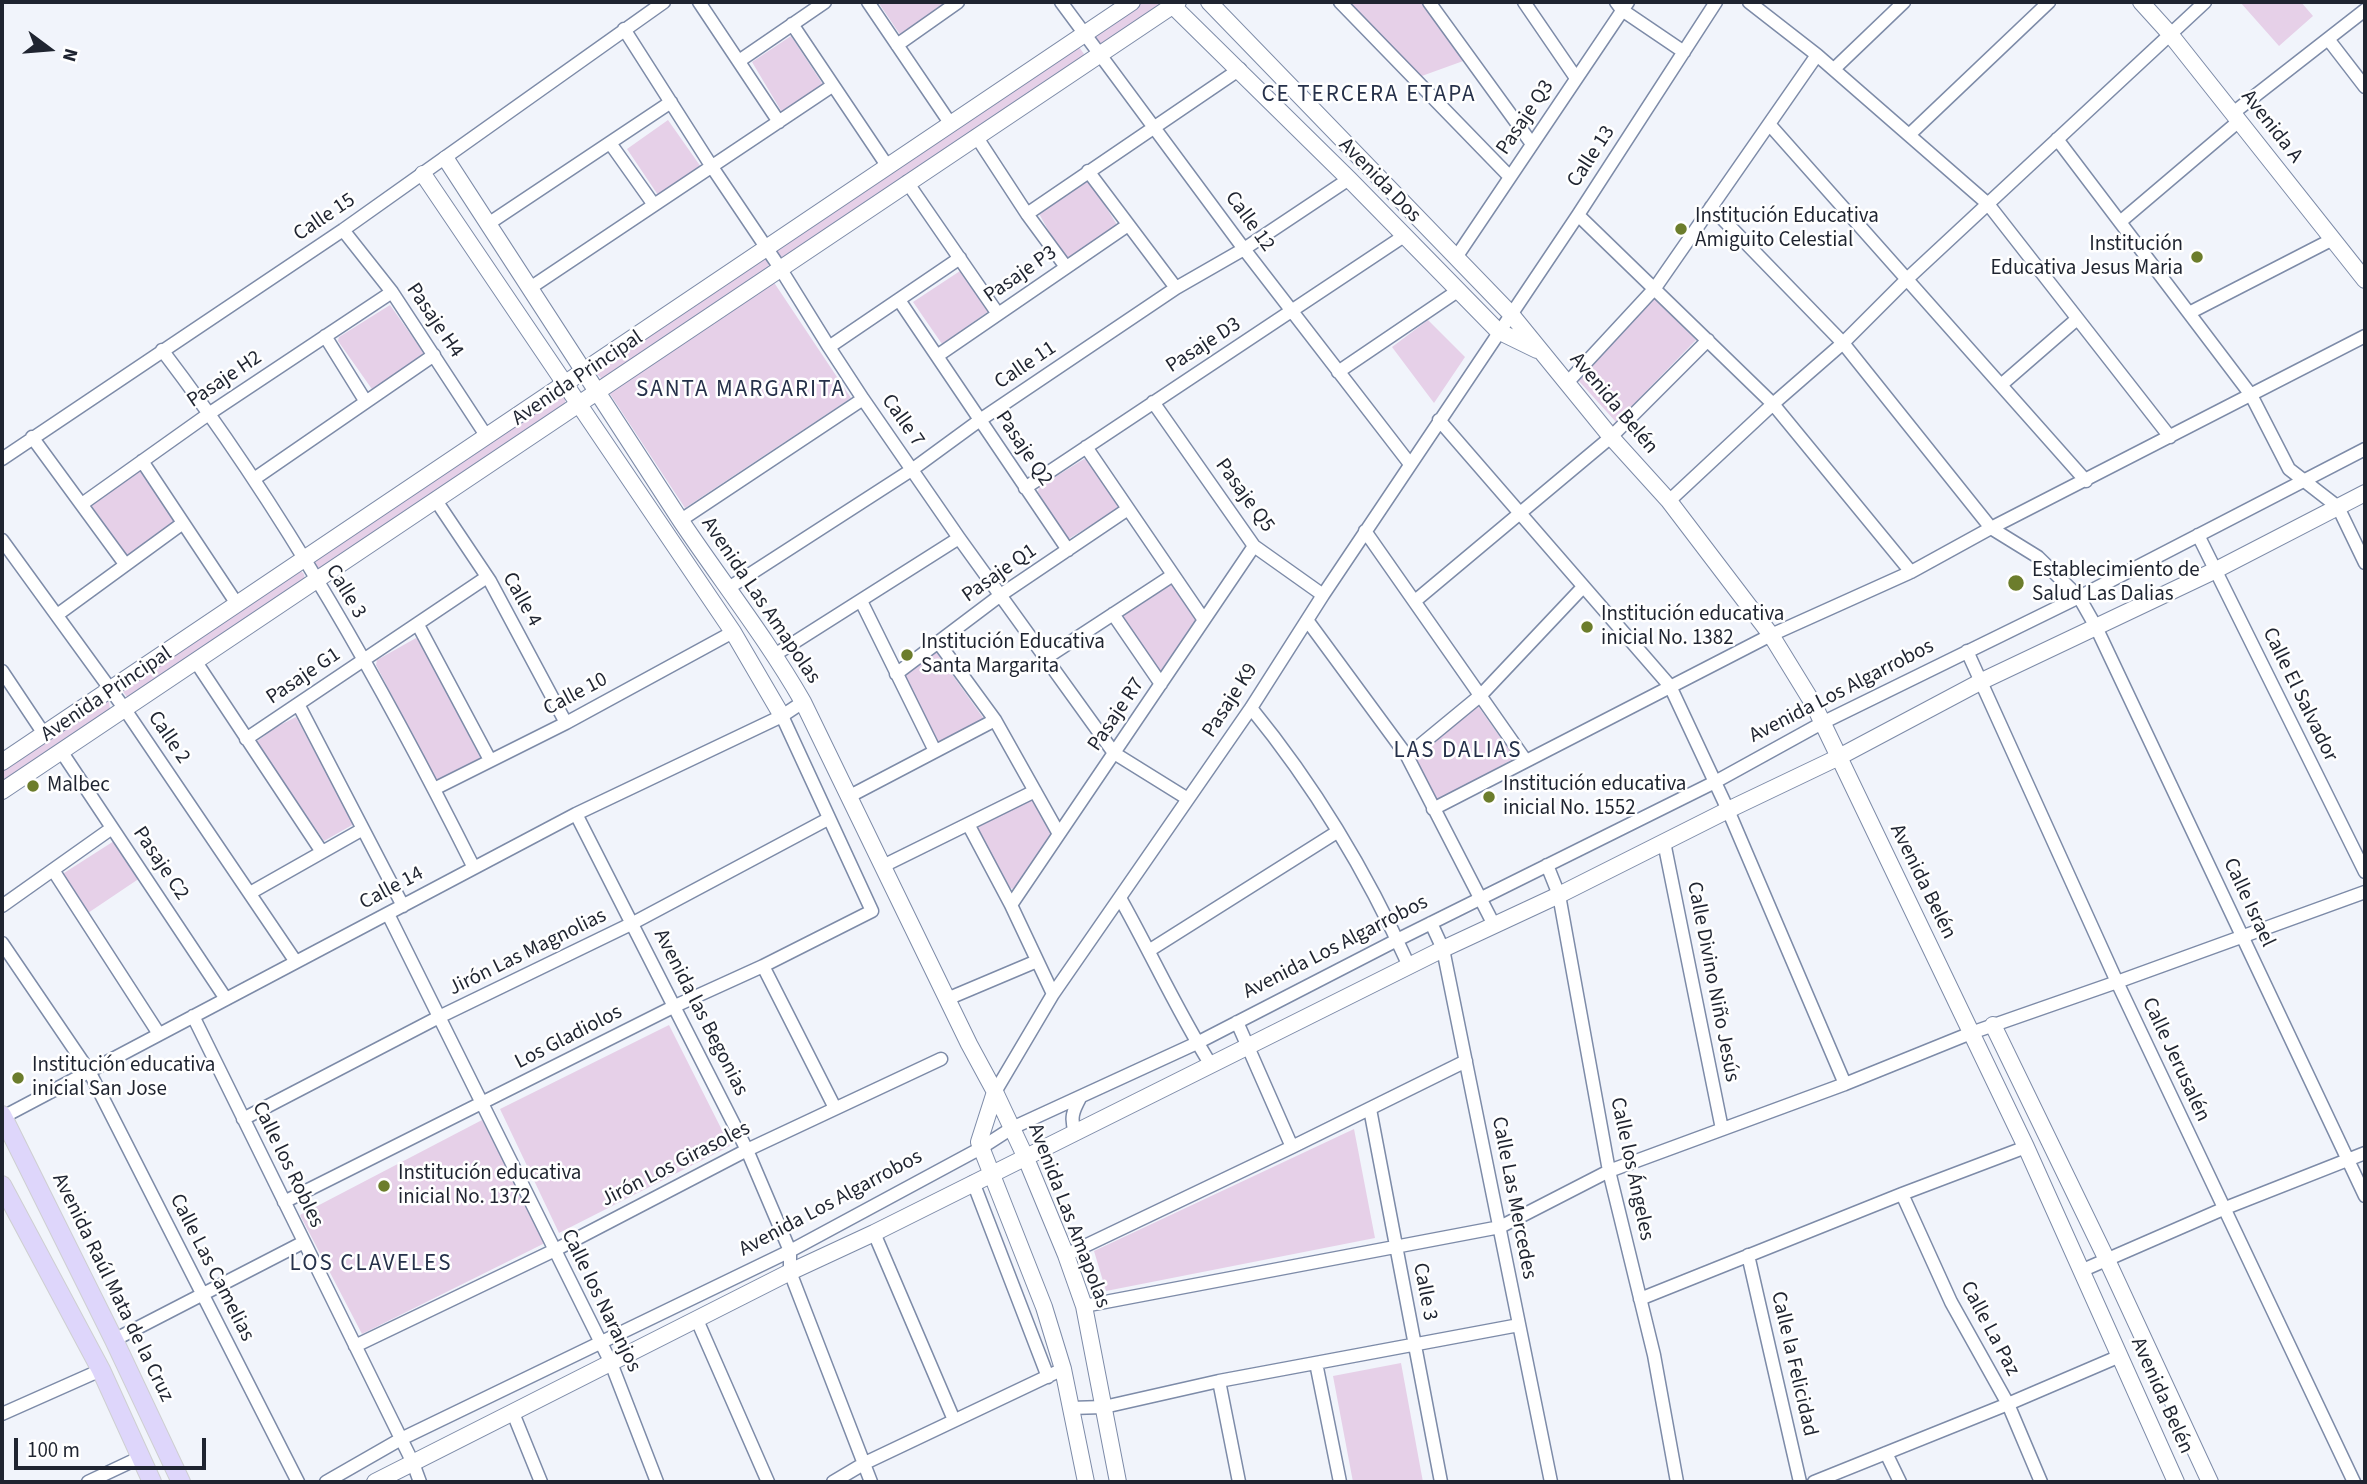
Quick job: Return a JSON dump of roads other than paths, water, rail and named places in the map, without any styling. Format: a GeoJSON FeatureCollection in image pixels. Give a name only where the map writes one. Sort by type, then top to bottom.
{"type":"FeatureCollection","features":[{"type":"Feature","properties":{"kind":"main road","name":"Avenida Raúl Mata de la Cruz"},"geometry":{"type":"LineString","coordinates":[[2,1116],[114,1340],[181,1482]]}},
{"type":"Feature","properties":{"kind":"main road"},"geometry":{"type":"LineString","coordinates":[[2,1185],[101,1370],[152,1482]]}},
{"type":"Feature","properties":{"kind":"street","name":"Calle 15"},"geometry":{"type":"LineString","coordinates":[[2,459],[446,159],[664,2]]}},
{"type":"Feature","properties":{"kind":"street"},"geometry":{"type":"LineString","coordinates":[[699,2],[779,122]]}},
{"type":"Feature","properties":{"kind":"street"},"geometry":{"type":"LineString","coordinates":[[739,61],[825,2]]}},
{"type":"Feature","properties":{"kind":"street"},"geometry":{"type":"LineString","coordinates":[[868,2],[950,124]]}},
{"type":"Feature","properties":{"kind":"street"},"geometry":{"type":"LineString","coordinates":[[897,45],[956,2]]}},
{"type":"Feature","properties":{"kind":"street","name":"Calle 12"},"geometry":{"type":"LineString","coordinates":[[1061,2],[1244,249],[1410,464]]}},
{"type":"Feature","properties":{"kind":"street","name":"Avenida Principal"},"geometry":{"type":"LineString","coordinates":[[2,762],[1132,2]]}},
{"type":"Feature","properties":{"kind":"street","name":"Avenida Dos"},"geometry":{"type":"LineString","coordinates":[[1209,2],[1510,313]]}},
{"type":"Feature","properties":{"kind":"street"},"geometry":{"type":"LineString","coordinates":[[1342,2],[1510,177]]}},
{"type":"Feature","properties":{"kind":"street"},"geometry":{"type":"LineString","coordinates":[[1429,2],[1532,145]]}},
{"type":"Feature","properties":{"kind":"street"},"geometry":{"type":"LineString","coordinates":[[1524,2],[1576,78]]}},
{"type":"Feature","properties":{"kind":"street","name":"Calle 13"},"geometry":{"type":"LineString","coordinates":[[1498,331],[1578,215],[1716,2]]}},
{"type":"Feature","properties":{"kind":"street"},"geometry":{"type":"LineString","coordinates":[[1749,2],[1834,69],[1988,204],[2170,437]]}},
{"type":"Feature","properties":{"kind":"street"},"geometry":{"type":"LineString","coordinates":[[1834,69],[1904,2]]}},
{"type":"Feature","properties":{"kind":"street"},"geometry":{"type":"LineString","coordinates":[[1909,135],[2049,2]]}},
{"type":"Feature","properties":{"kind":"street","name":"Avenida A"},"geometry":{"type":"LineString","coordinates":[[2141,2],[2170,34],[2365,280]]}},
{"type":"Feature","properties":{"kind":"street"},"geometry":{"type":"LineString","coordinates":[[1669,501],[1843,343],[1907,279],[2205,2]]}},
{"type":"Feature","properties":{"kind":"street","name":"Avenida Principal"},"geometry":{"type":"LineString","coordinates":[[2,792],[1173,3]]}},
{"type":"Feature","properties":{"kind":"street","name":"Avenida Dos"},"geometry":{"type":"LineString","coordinates":[[1173,3],[1498,331]]}},
{"type":"Feature","properties":{"kind":"street"},"geometry":{"type":"LineString","coordinates":[[1622,5],[1684,52]]}},
{"type":"Feature","properties":{"kind":"street","name":"Pasaje Q3"},"geometry":{"type":"LineString","coordinates":[[1457,256],[1622,5]]}},
{"type":"Feature","properties":{"kind":"street"},"geometry":{"type":"LineString","coordinates":[[2120,222],[2236,117],[2365,10]]}},
{"type":"Feature","properties":{"kind":"street"},"geometry":{"type":"LineString","coordinates":[[792,24],[887,167]]}},
{"type":"Feature","properties":{"kind":"street","name":"Calle 7"},"geometry":{"type":"LineString","coordinates":[[624,29],[863,399],[1114,753],[1188,799]]}},
{"type":"Feature","properties":{"kind":"street"},"geometry":{"type":"LineString","coordinates":[[2328,40],[2365,87]]}},
{"type":"Feature","properties":{"kind":"street"},"geometry":{"type":"LineString","coordinates":[[1567,383],[1655,288],[1817,55]]}},
{"type":"Feature","properties":{"kind":"street"},"geometry":{"type":"LineString","coordinates":[[1027,214],[1240,69]]}},
{"type":"Feature","properties":{"kind":"street"},"geometry":{"type":"LineString","coordinates":[[530,288],[832,86]]}},
{"type":"Feature","properties":{"kind":"street"},"geometry":{"type":"LineString","coordinates":[[488,223],[671,102]]}},
{"type":"Feature","properties":{"kind":"street"},"geometry":{"type":"LineString","coordinates":[[1769,124],[2086,481]]}},
{"type":"Feature","properties":{"kind":"street"},"geometry":{"type":"LineString","coordinates":[[976,136],[1027,214],[1066,267]]}},
{"type":"Feature","properties":{"kind":"street"},"geometry":{"type":"LineString","coordinates":[[2057,139],[2251,395],[2289,469],[2338,507],[2365,563]]}},
{"type":"Feature","properties":{"kind":"street"},"geometry":{"type":"LineString","coordinates":[[610,143],[654,205]]}},
{"type":"Feature","properties":{"kind":"street","name":"Avenida Las Amapolas"},"geometry":{"type":"LineString","coordinates":[[446,159],[681,520],[727,589],[776,654],[803,702],[995,1092],[1066,1255],[1084,1306],[1118,1482]]}},
{"type":"Feature","properties":{"kind":"street"},"geometry":{"type":"LineString","coordinates":[[1088,171],[1176,288]]}},
{"type":"Feature","properties":{"kind":"street","name":"Avenida Las Amapolas"},"geometry":{"type":"LineString","coordinates":[[423,174],[733,632],[782,716]]}},
{"type":"Feature","properties":{"kind":"street","name":"Calle 11"},"geometry":{"type":"LineString","coordinates":[[727,589],[913,469],[980,420],[1176,288],[1244,249],[1349,179]]}},
{"type":"Feature","properties":{"kind":"street"},"geometry":{"type":"LineString","coordinates":[[907,181],[998,314]]}},
{"type":"Feature","properties":{"kind":"street","name":"Calle Israel"},"geometry":{"type":"LineString","coordinates":[[1712,207],[1843,343],[1991,528],[2038,557],[2079,597],[2096,627],[2365,1196]]}},
{"type":"Feature","properties":{"kind":"street"},"geometry":{"type":"LineString","coordinates":[[1578,215],[1773,404],[1911,572]]}},
{"type":"Feature","properties":{"kind":"street","name":"Pasaje P3"},"geometry":{"type":"LineString","coordinates":[[937,356],[1128,225]]}},
{"type":"Feature","properties":{"kind":"street","name":"Pasaje H4"},"geometry":{"type":"LineString","coordinates":[[343,229],[392,292],[487,437]]}},
{"type":"Feature","properties":{"kind":"street","name":"Pasaje D3"},"geometry":{"type":"LineString","coordinates":[[1025,488],[1404,236]]}},
{"type":"Feature","properties":{"kind":"street"},"geometry":{"type":"LineString","coordinates":[[2189,313],[2333,239]]}},
{"type":"Feature","properties":{"kind":"street"},"geometry":{"type":"LineString","coordinates":[[829,347],[960,257]]}},
{"type":"Feature","properties":{"kind":"street"},"geometry":{"type":"LineString","coordinates":[[1338,372],[1459,290]]}},
{"type":"Feature","properties":{"kind":"street","name":"Pasaje H2"},"geometry":{"type":"LineString","coordinates":[[82,504],[210,413],[392,292]]}},
{"type":"Feature","properties":{"kind":"street","name":"Pasaje Q2"},"geometry":{"type":"LineString","coordinates":[[899,300],[1068,550]]}},
{"type":"Feature","properties":{"kind":"street","name":"Avenida Belén"},"geometry":{"type":"LineString","coordinates":[[1510,313],[1611,437],[1669,501],[1770,635],[1814,705],[2026,1147],[2176,1482]]}},
{"type":"Feature","properties":{"kind":"street"},"geometry":{"type":"LineString","coordinates":[[2001,385],[2077,319]]}},
{"type":"Feature","properties":{"kind":"street","name":"Avenida Belén"},"geometry":{"type":"LineString","coordinates":[[1498,331],[1542,353]]}},
{"type":"Feature","properties":{"kind":"street","name":"Pasaje K9"},"geometry":{"type":"LineString","coordinates":[[995,1092],[1053,995],[1251,708],[1498,331]]}},
{"type":"Feature","properties":{"kind":"street"},"geometry":{"type":"LineString","coordinates":[[1433,809],[1770,635],[1911,572],[2365,335]]}},
{"type":"Feature","properties":{"kind":"street"},"geometry":{"type":"LineString","coordinates":[[325,337],[366,402]]}},
{"type":"Feature","properties":{"kind":"street"},"geometry":{"type":"LineString","coordinates":[[1415,601],[1611,437],[1708,340]]}},
{"type":"Feature","properties":{"kind":"street","name":"Calle 3"},"geometry":{"type":"LineString","coordinates":[[162,350],[210,413],[254,479],[364,660],[474,868]]}},
{"type":"Feature","properties":{"kind":"street"},"geometry":{"type":"LineString","coordinates":[[254,479],[434,355]]}},
{"type":"Feature","properties":{"kind":"street"},"geometry":{"type":"LineString","coordinates":[[681,520],[863,399]]}},
{"type":"Feature","properties":{"kind":"street","name":"Pasaje Q5"},"geometry":{"type":"LineString","coordinates":[[1153,402],[1254,546],[1323,595]]}},
{"type":"Feature","properties":{"kind":"street"},"geometry":{"type":"LineString","coordinates":[[1439,420],[1670,686],[1728,810],[1844,1084]]}},
{"type":"Feature","properties":{"kind":"street"},"geometry":{"type":"LineString","coordinates":[[32,437],[125,564]]}},
{"type":"Feature","properties":{"kind":"street"},"geometry":{"type":"LineString","coordinates":[[1086,447],[1204,620]]}},
{"type":"Feature","properties":{"kind":"street","name":"Avenida Los Algarrobos"},"geometry":{"type":"LineString","coordinates":[[327,1482],[401,1439],[790,1251],[981,1148],[1012,1128],[1237,1022],[1715,782],[1822,723],[2079,597],[2365,449]]}},
{"type":"Feature","properties":{"kind":"street"},"geometry":{"type":"LineString","coordinates":[[142,461],[237,604]]}},
{"type":"Feature","properties":{"kind":"street","name":"Avenida Los Algarrobos"},"geometry":{"type":"LineString","coordinates":[[375,1482],[790,1272],[874,1233],[1443,949],[1839,757],[1982,681],[2216,570],[2365,493]]}},
{"type":"Feature","properties":{"kind":"street","name":"Calle 4"},"geometry":{"type":"LineString","coordinates":[[435,499],[487,577],[566,723]]}},
{"type":"Feature","properties":{"kind":"street","name":"Pasaje Q1"},"geometry":{"type":"LineString","coordinates":[[896,674],[1002,594],[1128,509]]}},
{"type":"Feature","properties":{"kind":"street"},"geometry":{"type":"LineString","coordinates":[[57,615],[183,523]]}},
{"type":"Feature","properties":{"kind":"street"},"geometry":{"type":"LineString","coordinates":[[1365,531],[1526,761]]}},
{"type":"Feature","properties":{"kind":"street","name":"Calle El Salvador"},"geometry":{"type":"LineString","coordinates":[[2198,535],[2365,872]]}},
{"type":"Feature","properties":{"kind":"street"},"geometry":{"type":"LineString","coordinates":[[776,654],[959,538]]}},
{"type":"Feature","properties":{"kind":"street","name":"Calle 2"},"geometry":{"type":"LineString","coordinates":[[2,540],[124,708],[296,962]]}},
{"type":"Feature","properties":{"kind":"street","name":"Pasaje R7"},"geometry":{"type":"LineString","coordinates":[[1011,905],[1254,546]]}},
{"type":"Feature","properties":{"kind":"street"},"geometry":{"type":"LineString","coordinates":[[1046,657],[1173,575]]}},
{"type":"Feature","properties":{"kind":"street","name":"Pasaje G1"},"geometry":{"type":"LineString","coordinates":[[246,739],[487,577]]}},
{"type":"Feature","properties":{"kind":"street"},"geometry":{"type":"LineString","coordinates":[[1407,756],[1481,695],[1583,587]]}},
{"type":"Feature","properties":{"kind":"street"},"geometry":{"type":"LineString","coordinates":[[861,601],[935,751]]}},
{"type":"Feature","properties":{"kind":"street"},"geometry":{"type":"LineString","coordinates":[[1112,614],[1161,684]]}},
{"type":"Feature","properties":{"kind":"street"},"geometry":{"type":"LineString","coordinates":[[1307,620],[1407,756],[1494,925]]}},
{"type":"Feature","properties":{"kind":"street"},"geometry":{"type":"LineString","coordinates":[[418,625],[490,760]]}},
{"type":"Feature","properties":{"kind":"street","name":"Calle 10"},"geometry":{"type":"LineString","coordinates":[[434,789],[566,723],[733,632]]}},
{"type":"Feature","properties":{"kind":"street"},"geometry":{"type":"LineString","coordinates":[[938,642],[995,720],[1059,834]]}},
{"type":"Feature","properties":{"kind":"street","name":"Calle Jerusalén"},"geometry":{"type":"LineString","coordinates":[[1968,652],[2117,982],[2354,1482]]}},
{"type":"Feature","properties":{"kind":"street"},"geometry":{"type":"LineString","coordinates":[[196,662],[322,852]]}},
{"type":"Feature","properties":{"kind":"street"},"geometry":{"type":"LineString","coordinates":[[2,671],[44,734]]}},
{"type":"Feature","properties":{"kind":"street","name":"Calle 14"},"geometry":{"type":"LineString","coordinates":[[2,1116],[576,814],[782,716],[803,702]]}},
{"type":"Feature","properties":{"kind":"street"},"geometry":{"type":"LineString","coordinates":[[298,704],[403,906]]}},
{"type":"Feature","properties":{"kind":"street"},"geometry":{"type":"LineString","coordinates":[[1251,708],[1284,749],[1337,832],[1390,925],[1409,966]]}},
{"type":"Feature","properties":{"kind":"street"},"geometry":{"type":"LineString","coordinates":[[782,716],[828,818]]}},
{"type":"Feature","properties":{"kind":"street"},"geometry":{"type":"LineString","coordinates":[[850,796],[995,720]]}},
{"type":"Feature","properties":{"kind":"street","name":"Pasaje C2"},"geometry":{"type":"LineString","coordinates":[[61,751],[226,999]]}},
{"type":"Feature","properties":{"kind":"street"},"geometry":{"type":"LineString","coordinates":[[883,866],[1035,791]]}},
{"type":"Feature","properties":{"kind":"street","name":"Avenida las Begonias"},"geometry":{"type":"LineString","coordinates":[[576,814],[747,1150],[790,1251],[790,1272]]}},
{"type":"Feature","properties":{"kind":"street","name":"Los Gladiolos"},"geometry":{"type":"LineString","coordinates":[[284,1202],[675,1006],[763,966],[872,911],[828,818]]}},
{"type":"Feature","properties":{"kind":"street","name":"Jirón Las Magnolias"},"geometry":{"type":"LineString","coordinates":[[243,1119],[439,1017],[633,923],[828,818]]}},
{"type":"Feature","properties":{"kind":"street"},"geometry":{"type":"LineString","coordinates":[[968,824],[1011,905],[1053,995]]}},
{"type":"Feature","properties":{"kind":"street"},"geometry":{"type":"LineString","coordinates":[[2,906],[112,828]]}},
{"type":"Feature","properties":{"kind":"street"},"geometry":{"type":"LineString","coordinates":[[250,893],[363,829]]}},
{"type":"Feature","properties":{"kind":"street"},"geometry":{"type":"LineString","coordinates":[[1150,950],[1337,832]]}},
{"type":"Feature","properties":{"kind":"street","name":"Calle Divino Niño Jesús"},"geometry":{"type":"LineString","coordinates":[[1664,842],[1722,1129]]}},
{"type":"Feature","properties":{"kind":"street","name":"Calle los Ángeles"},"geometry":{"type":"LineString","coordinates":[[1547,865],[1559,895],[1609,1171],[1654,1355],[1677,1482]]}},
{"type":"Feature","properties":{"kind":"street"},"geometry":{"type":"LineString","coordinates":[[53,870],[159,1034]]}},
{"type":"Feature","properties":{"kind":"street"},"geometry":{"type":"LineString","coordinates":[[1084,1306],[1500,1227],[1609,1171],[1844,1084],[1970,1033],[2365,892]]}},
{"type":"Feature","properties":{"kind":"street"},"geometry":{"type":"LineString","coordinates":[[1120,898],[1211,1065]]}},
{"type":"Feature","properties":{"kind":"street","name":"Calle los Naranjos"},"geometry":{"type":"LineString","coordinates":[[388,914],[611,1363],[657,1482]]}},
{"type":"Feature","properties":{"kind":"street","name":"Calle Las Mercedes"},"geometry":{"type":"LineString","coordinates":[[1431,923],[1443,949],[1551,1482]]}},
{"type":"Feature","properties":{"kind":"street","name":"Calle Las Camelias"},"geometry":{"type":"LineString","coordinates":[[2,943],[89,1071],[298,1482]]}},
{"type":"Feature","properties":{"kind":"street"},"geometry":{"type":"LineString","coordinates":[[947,999],[1037,961]]}},
{"type":"Feature","properties":{"kind":"street"},"geometry":{"type":"LineString","coordinates":[[763,966],[835,1108]]}},
{"type":"Feature","properties":{"kind":"street","name":"Calle los Robles"},"geometry":{"type":"LineString","coordinates":[[193,1016],[421,1482]]}},
{"type":"Feature","properties":{"kind":"street"},"geometry":{"type":"LineString","coordinates":[[1237,1022],[1292,1147]]}},
{"type":"Feature","properties":{"kind":"street","name":"Avenida Belén"},"geometry":{"type":"LineString","coordinates":[[1993,1025],[2107,1260],[2210,1482]]}},
{"type":"Feature","properties":{"kind":"street","name":"Jirón Los Girasoles"},"geometry":{"type":"LineString","coordinates":[[355,1346],[555,1250],[747,1150],[941,1059]]}},
{"type":"Feature","properties":{"kind":"street"},"geometry":{"type":"LineString","coordinates":[[1066,1255],[1466,1061]]}},
{"type":"Feature","properties":{"kind":"street"},"geometry":{"type":"LineString","coordinates":[[995,1092],[979,1142],[1044,1307],[1063,1369],[1086,1482]]}},
{"type":"Feature","properties":{"kind":"street"},"geometry":{"type":"LineString","coordinates":[[1075,1132],[1071,1121],[1073,1109],[1080,1098]]}},
{"type":"Feature","properties":{"kind":"street","name":"Calle 3"},"geometry":{"type":"LineString","coordinates":[[1370,1109],[1441,1482]]}},
{"type":"Feature","properties":{"kind":"street"},"geometry":{"type":"LineString","coordinates":[[1640,1299],[2026,1147]]}},
{"type":"Feature","properties":{"kind":"street"},"geometry":{"type":"LineString","coordinates":[[2082,1270],[2223,1209],[2365,1153]]}},
{"type":"Feature","properties":{"kind":"street"},"geometry":{"type":"LineString","coordinates":[[973,1182],[1048,1377]]}},
{"type":"Feature","properties":{"kind":"street","name":"Calle La Paz"},"geometry":{"type":"LineString","coordinates":[[1902,1194],[1951,1302],[2008,1404],[2041,1482]]}},
{"type":"Feature","properties":{"kind":"street"},"geometry":{"type":"LineString","coordinates":[[874,1233],[954,1420]]}},
{"type":"Feature","properties":{"kind":"street"},"geometry":{"type":"LineString","coordinates":[[114,1340],[304,1242]]}},
{"type":"Feature","properties":{"kind":"street","name":"Calle la Felicidad"},"geometry":{"type":"LineString","coordinates":[[1748,1255],[1800,1482]]}},
{"type":"Feature","properties":{"kind":"street"},"geometry":{"type":"LineString","coordinates":[[790,1272],[871,1482]]}},
{"type":"Feature","properties":{"kind":"street"},"geometry":{"type":"LineString","coordinates":[[697,1320],[768,1482]]}},
{"type":"Feature","properties":{"kind":"street"},"geometry":{"type":"LineString","coordinates":[[1070,1408],[1104,1407],[1219,1381],[1519,1325]]}},
{"type":"Feature","properties":{"kind":"street"},"geometry":{"type":"LineString","coordinates":[[1814,1482],[2120,1356]]}},
{"type":"Feature","properties":{"kind":"street"},"geometry":{"type":"LineString","coordinates":[[1315,1363],[1340,1482]]}},
{"type":"Feature","properties":{"kind":"street"},"geometry":{"type":"LineString","coordinates":[[833,1482],[865,1463],[1063,1369]]}},
{"type":"Feature","properties":{"kind":"street"},"geometry":{"type":"LineString","coordinates":[[3,1410],[101,1370]]}},
{"type":"Feature","properties":{"kind":"street"},"geometry":{"type":"LineString","coordinates":[[1219,1381],[1239,1482]]}},
{"type":"Feature","properties":{"kind":"street"},"geometry":{"type":"LineString","coordinates":[[513,1413],[541,1482]]}},
{"type":"Feature","properties":{"kind":"street"},"geometry":{"type":"LineString","coordinates":[[1886,1453],[1900,1482]]}},
{"type":"Feature","properties":{"kind":"street"},"geometry":{"type":"LineString","coordinates":[[88,1482],[141,1457]]}},
{"type":"Feature","properties":{"kind":"place","name":"Institución Educativa Amiguito Celestial"},"geometry":{"type":"Point","coordinates":[1681,229]}},
{"type":"Feature","properties":{"kind":"place","name":"Institución Educativa Jesus Maria"},"geometry":{"type":"Point","coordinates":[2197,257]}},
{"type":"Feature","properties":{"kind":"place","name":"Establecimiento de Salud Las Dalias"},"geometry":{"type":"Point","coordinates":[2016,583]}},
{"type":"Feature","properties":{"kind":"place","name":"Institución educativa inicial No. 1382"},"geometry":{"type":"Point","coordinates":[1587,627]}},
{"type":"Feature","properties":{"kind":"place","name":"Institución Educativa Santa Margarita"},"geometry":{"type":"Point","coordinates":[907,655]}},
{"type":"Feature","properties":{"kind":"place","name":"Malbec"},"geometry":{"type":"Point","coordinates":[33,786]}},
{"type":"Feature","properties":{"kind":"place","name":"Institución educativa inicial No. 1552"},"geometry":{"type":"Point","coordinates":[1489,797]}},
{"type":"Feature","properties":{"kind":"place","name":"Institución educativa inicial San Jose"},"geometry":{"type":"Point","coordinates":[18,1078]}},
{"type":"Feature","properties":{"kind":"place","name":"Institución educativa inicial No. 1372"},"geometry":{"type":"Point","coordinates":[384,1186]}},
{"type":"Feature","properties":{"kind":"district","name":"CE TERCERA ETAPA"},"geometry":{"type":"Point","coordinates":[1369,96]}},
{"type":"Feature","properties":{"kind":"district","name":"SANTA MARGARITA"},"geometry":{"type":"Point","coordinates":[741,391]}},
{"type":"Feature","properties":{"kind":"district","name":"LAS DALIAS"},"geometry":{"type":"Point","coordinates":[1458,752]}},
{"type":"Feature","properties":{"kind":"district","name":"LOS CLAVELES"},"geometry":{"type":"Point","coordinates":[371,1265]}}]}
